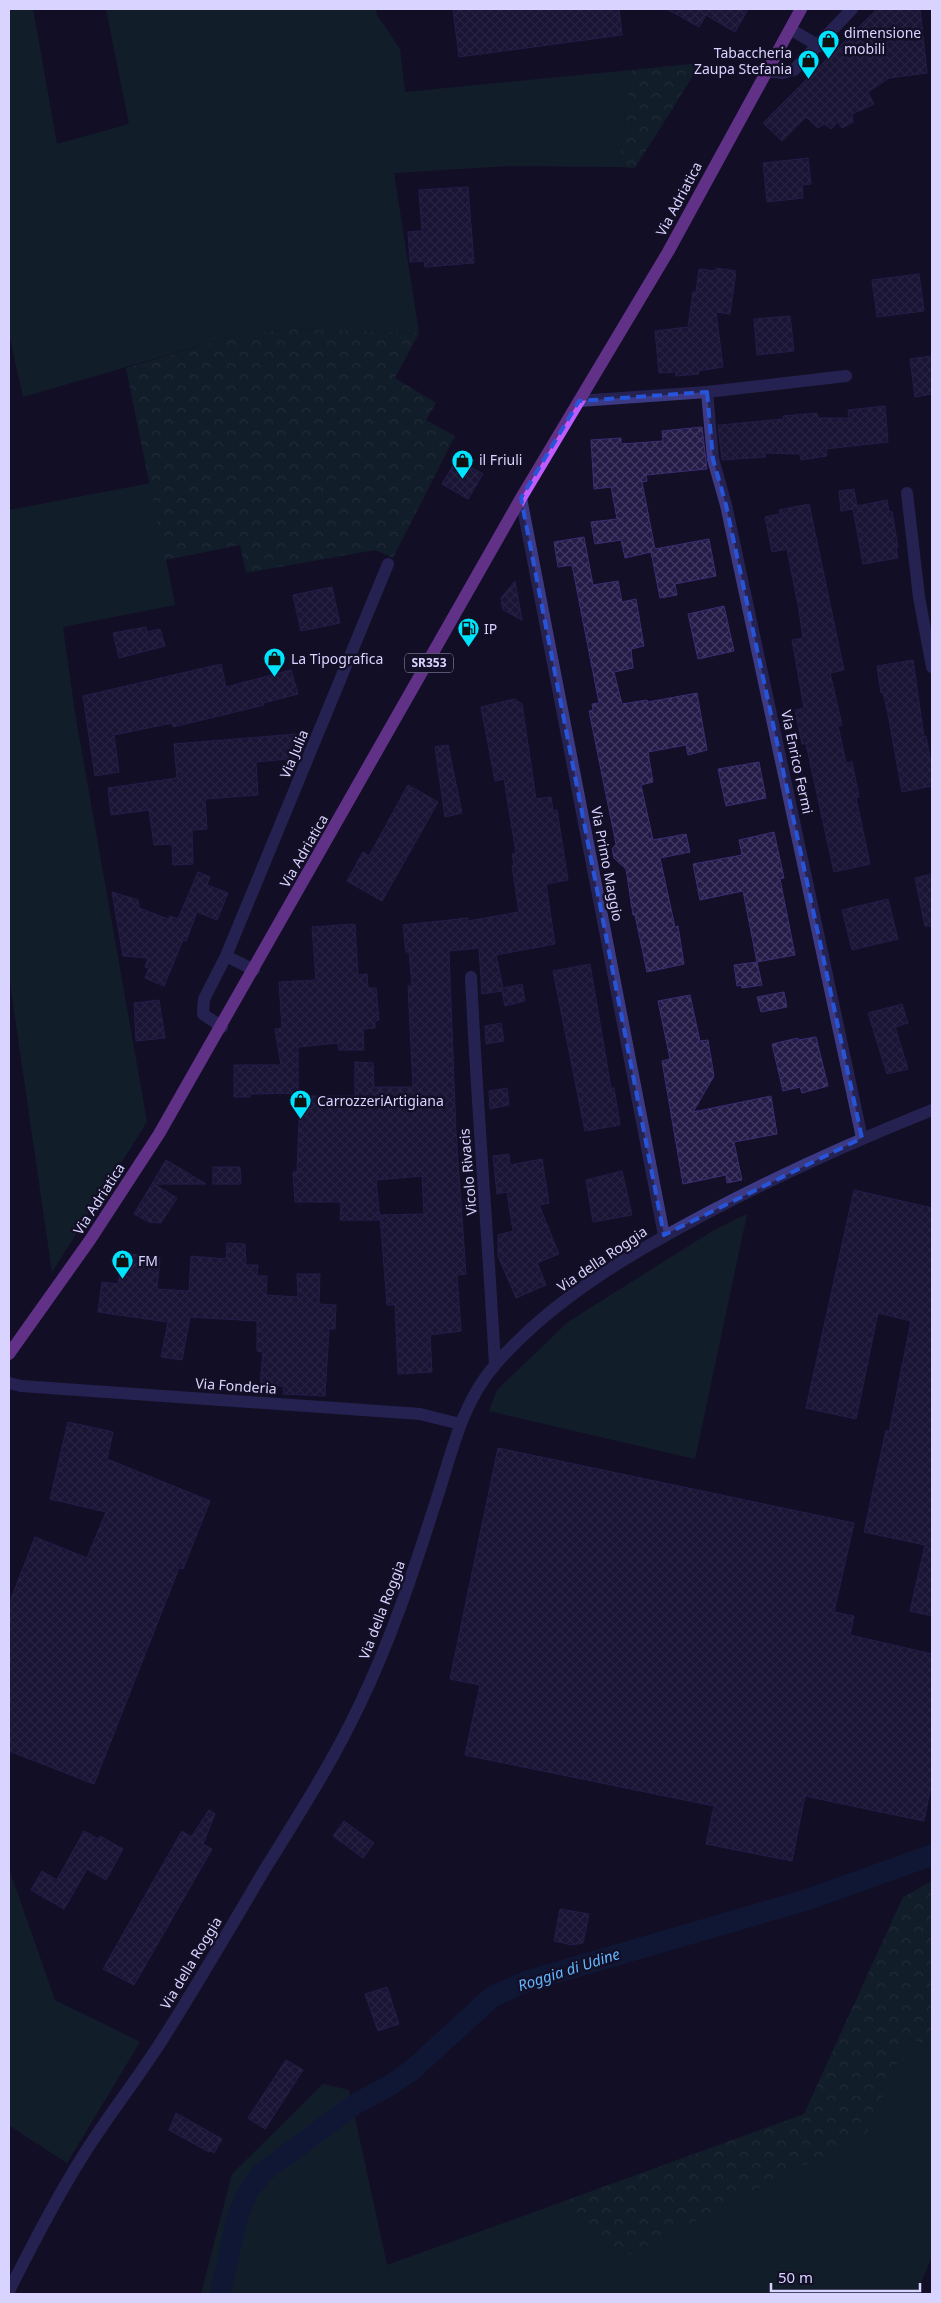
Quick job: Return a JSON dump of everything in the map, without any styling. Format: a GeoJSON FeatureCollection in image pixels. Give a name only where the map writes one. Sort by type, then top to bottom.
{"type":"FeatureCollection","features":[{"type":"Feature","properties":{"kind":"main road","name":"Via Adriatica"},"geometry":{"type":"LineString","coordinates":[[9,1354],[90,1240],[159,1134],[521,498],[668,252],[765,71],[801,9]]}},
{"type":"Feature","properties":{"kind":"street"},"geometry":{"type":"LineString","coordinates":[[765,71],[782,73],[794,70],[819,46],[852,9]]}},
{"type":"Feature","properties":{"kind":"street"},"geometry":{"type":"LineString","coordinates":[[790,29],[819,46]]}},
{"type":"Feature","properties":{"kind":"street"},"geometry":{"type":"LineString","coordinates":[[579,401],[707,392],[846,376]]}},
{"type":"Feature","properties":{"kind":"street","name":"Via Enrico Fermi"},"geometry":{"type":"LineString","coordinates":[[707,392],[713,458],[726,504],[862,1138]]}},
{"type":"Feature","properties":{"kind":"street"},"geometry":{"type":"LineString","coordinates":[[908,493],[920,597],[932,666]]}},
{"type":"Feature","properties":{"kind":"street","name":"Via Primo Maggio"},"geometry":{"type":"LineString","coordinates":[[521,498],[664,1236]]}},
{"type":"Feature","properties":{"kind":"street","name":"Via Julia"},"geometry":{"type":"LineString","coordinates":[[222,1026],[203,1014],[203,1007],[226,956],[388,564]]}},
{"type":"Feature","properties":{"kind":"street"},"geometry":{"type":"LineString","coordinates":[[226,956],[254,970]]}},
{"type":"Feature","properties":{"kind":"street","name":"Vicolo Rivacis"},"geometry":{"type":"LineString","coordinates":[[471,978],[476,1083],[485,1189],[495,1365]]}},
{"type":"Feature","properties":{"kind":"street","name":"Via della Roggia"},"geometry":{"type":"LineString","coordinates":[[9,2292],[51,2211],[84,2154],[163,2039],[314,1792],[359,1707],[394,1626],[460,1424],[480,1384],[495,1365],[524,1335],[557,1307],[600,1275],[664,1236],[746,1192],[862,1138],[932,1110]]}},
{"type":"Feature","properties":{"kind":"street","name":"Via Fonderia"},"geometry":{"type":"LineString","coordinates":[[9,1383],[21,1386],[420,1414],[460,1424]]}},
{"type":"Feature","properties":{"kind":"highlighted area"},"geometry":{"type":"Polygon","coordinates":[[[707,392],[713,459],[726,505],[862,1138],[664,1235],[521,498],[579,401],[707,392]]]}},
{"type":"Feature","properties":{"kind":"green space"},"geometry":{"type":"Polygon","coordinates":[[[9,9],[33,9],[57,144],[129,124],[106,9],[376,9],[377,15],[400,49],[405,92],[632,70],[618,167],[509,166],[394,173],[419,333],[291,329],[233,336],[23,397],[9,334],[9,9]]]}},
{"type":"Feature","properties":{"kind":"green space"},"geometry":{"type":"Polygon","coordinates":[[[701,63],[635,168],[618,167],[632,70],[701,63]]]}},
{"type":"Feature","properties":{"kind":"green space"},"geometry":{"type":"Polygon","coordinates":[[[291,329],[419,333],[395,378],[436,403],[426,420],[455,436],[393,558],[375,550],[246,573],[240,545],[165,560],[126,368],[233,336],[291,329]]]}},
{"type":"Feature","properties":{"kind":"green space"},"geometry":{"type":"Polygon","coordinates":[[[151,483],[175,605],[63,627],[75,713],[147,1122],[52,1272],[9,976],[9,510],[151,483]]]}},
{"type":"Feature","properties":{"kind":"green space"},"geometry":{"type":"Polygon","coordinates":[[[747,1214],[695,1459],[489,1411],[497,1390],[568,1322],[714,1230],[747,1214]]]}},
{"type":"Feature","properties":{"kind":"green space"},"geometry":{"type":"Polygon","coordinates":[[[9,1869],[55,2000],[140,2042],[67,2163],[10,2126],[9,2123],[9,1869]]]}},
{"type":"Feature","properties":{"kind":"green space"},"geometry":{"type":"Polygon","coordinates":[[[932,1881],[932,2047],[908,2038],[867,2133],[621,2259],[559,2203],[804,2114],[903,1897],[932,1881]]]}},
{"type":"Feature","properties":{"kind":"green space"},"geometry":{"type":"Polygon","coordinates":[[[908,2038],[932,2047],[932,2257],[916,2294],[201,2294],[232,2174],[323,2084],[349,2090],[387,2265],[559,2203],[621,2259],[866,2133],[908,2038]]]}},
{"type":"Feature","properties":{"kind":"building"},"geometry":{"type":"Polygon","coordinates":[[[453,9],[619,9],[622,35],[459,57],[453,9]]]}},
{"type":"Feature","properties":{"kind":"building"},"geometry":{"type":"Polygon","coordinates":[[[667,9],[748,9],[735,32],[706,15],[699,27],[667,9]]]}},
{"type":"Feature","properties":{"kind":"building"},"geometry":{"type":"Polygon","coordinates":[[[877,9],[920,9],[927,73],[889,78],[868,92],[874,104],[852,114],[853,122],[842,128],[838,122],[831,129],[824,124],[818,128],[806,117],[782,141],[763,123],[877,9]]]}},
{"type":"Feature","properties":{"kind":"building"},"geometry":{"type":"Polygon","coordinates":[[[808,158],[811,184],[802,185],[803,198],[767,202],[763,163],[808,158]]]}},
{"type":"Feature","properties":{"kind":"building"},"geometry":{"type":"Polygon","coordinates":[[[468,187],[474,263],[425,267],[424,261],[410,262],[408,232],[422,231],[419,190],[468,187]]]}},
{"type":"Feature","properties":{"kind":"building"},"geometry":{"type":"Polygon","coordinates":[[[716,268],[736,271],[730,314],[716,312],[723,367],[698,371],[699,374],[676,376],[675,372],[659,373],[655,331],[688,327],[693,292],[696,292],[699,269],[716,271],[716,268]]]}},
{"type":"Feature","properties":{"kind":"building"},"geometry":{"type":"Polygon","coordinates":[[[919,274],[924,311],[877,317],[872,280],[919,274]]]}},
{"type":"Feature","properties":{"kind":"building"},"geometry":{"type":"Polygon","coordinates":[[[790,316],[794,351],[757,355],[754,319],[790,316]]]}},
{"type":"Feature","properties":{"kind":"building"},"geometry":{"type":"Polygon","coordinates":[[[932,356],[932,394],[915,397],[910,359],[932,356]]]}},
{"type":"Feature","properties":{"kind":"building"},"geometry":{"type":"Polygon","coordinates":[[[885,406],[888,442],[826,449],[827,456],[801,460],[800,454],[765,453],[765,457],[722,460],[718,425],[783,419],[783,416],[817,413],[818,418],[849,418],[848,410],[885,406]]]}},
{"type":"Feature","properties":{"kind":"building"},"geometry":{"type":"Polygon","coordinates":[[[702,427],[707,469],[646,475],[647,481],[642,482],[655,549],[709,539],[716,576],[675,584],[677,595],[660,598],[651,552],[625,558],[621,540],[595,544],[591,522],[617,519],[611,487],[594,489],[591,440],[621,438],[621,444],[663,441],[662,431],[702,427]]]}},
{"type":"Feature","properties":{"kind":"building","name":"il Friuli"},"geometry":{"type":"Polygon","coordinates":[[[457,459],[483,474],[468,499],[442,484],[457,459]]]}},
{"type":"Feature","properties":{"kind":"building"},"geometry":{"type":"Polygon","coordinates":[[[854,489],[857,506],[887,500],[889,511],[892,512],[898,558],[863,564],[853,509],[841,511],[839,491],[854,489]]]}},
{"type":"Feature","properties":{"kind":"building"},"geometry":{"type":"Polygon","coordinates":[[[809,504],[844,670],[830,673],[842,725],[838,726],[846,763],[852,762],[859,797],[856,798],[870,864],[834,872],[806,744],[802,744],[795,710],[804,708],[792,640],[803,638],[799,610],[787,549],[772,552],[765,517],[780,514],[779,510],[809,504]]]}},
{"type":"Feature","properties":{"kind":"building"},"geometry":{"type":"Polygon","coordinates":[[[584,537],[593,585],[618,581],[622,602],[636,599],[644,646],[631,649],[633,668],[614,672],[622,704],[647,700],[648,702],[697,693],[707,750],[688,755],[686,745],[648,752],[653,782],[641,785],[653,840],[686,834],[690,852],[660,858],[675,927],[678,926],[684,964],[647,972],[635,915],[633,915],[626,869],[614,858],[612,849],[616,844],[589,711],[593,710],[592,704],[599,703],[572,565],[558,567],[554,542],[584,537]]]}},
{"type":"Feature","properties":{"kind":"building"},"geometry":{"type":"Polygon","coordinates":[[[515,581],[522,620],[503,610],[501,598],[515,581]]]}},
{"type":"Feature","properties":{"kind":"building"},"geometry":{"type":"Polygon","coordinates":[[[332,587],[340,623],[301,631],[293,595],[332,587]]]}},
{"type":"Feature","properties":{"kind":"building"},"geometry":{"type":"Polygon","coordinates":[[[724,606],[734,651],[698,659],[688,614],[724,606]]]}},
{"type":"Feature","properties":{"kind":"building"},"geometry":{"type":"Polygon","coordinates":[[[146,627],[147,632],[160,629],[165,646],[119,658],[113,633],[146,627]]]}},
{"type":"Feature","properties":{"kind":"building"},"geometry":{"type":"Polygon","coordinates":[[[913,660],[924,737],[926,736],[932,769],[932,786],[902,792],[877,666],[913,660]]]}},
{"type":"Feature","properties":{"kind":"building"},"geometry":{"type":"Polygon","coordinates":[[[221,664],[226,687],[291,670],[298,694],[263,703],[264,705],[173,727],[172,723],[114,735],[119,772],[95,776],[83,696],[221,664]]]}},
{"type":"Feature","properties":{"kind":"building"},"geometry":{"type":"Polygon","coordinates":[[[514,699],[522,704],[536,799],[551,797],[553,811],[557,810],[568,880],[546,884],[555,944],[496,955],[503,988],[522,984],[525,1001],[505,1006],[502,991],[482,994],[479,948],[449,951],[456,1133],[466,1274],[457,1275],[461,1331],[430,1335],[432,1372],[398,1374],[395,1305],[387,1305],[380,1215],[424,1214],[422,1176],[376,1180],[380,1220],[340,1220],[341,1202],[295,1202],[293,1172],[297,1172],[300,1096],[355,1096],[355,1062],[373,1063],[374,1087],[413,1087],[408,986],[412,986],[409,952],[406,952],[403,925],[468,918],[468,921],[519,912],[512,866],[514,865],[512,854],[516,853],[504,779],[495,781],[481,707],[514,699]]]}},
{"type":"Feature","properties":{"kind":"building"},"geometry":{"type":"Polygon","coordinates":[[[297,734],[299,758],[256,762],[258,795],[205,799],[207,829],[192,830],[193,864],[173,865],[172,844],[154,845],[149,810],[111,815],[108,788],[177,778],[174,744],[297,734]]]}},
{"type":"Feature","properties":{"kind":"building"},"geometry":{"type":"Polygon","coordinates":[[[448,745],[462,813],[445,817],[435,747],[448,745]]]}},
{"type":"Feature","properties":{"kind":"building"},"geometry":{"type":"Polygon","coordinates":[[[759,762],[766,798],[726,806],[718,769],[759,762]]]}},
{"type":"Feature","properties":{"kind":"building"},"geometry":{"type":"Polygon","coordinates":[[[408,785],[438,802],[382,901],[347,881],[363,852],[369,856],[408,785]]]}},
{"type":"Feature","properties":{"kind":"building"},"geometry":{"type":"Polygon","coordinates":[[[774,832],[784,878],[780,879],[795,955],[757,962],[743,891],[700,900],[693,864],[742,855],[739,840],[774,832]]]}},
{"type":"Feature","properties":{"kind":"building"},"geometry":{"type":"Polygon","coordinates":[[[198,872],[210,877],[207,885],[228,893],[217,920],[197,912],[186,941],[183,940],[164,986],[145,978],[149,968],[145,967],[148,958],[123,956],[112,892],[138,900],[139,908],[168,919],[170,916],[178,919],[198,872]]]}},
{"type":"Feature","properties":{"kind":"building"},"geometry":{"type":"Polygon","coordinates":[[[932,874],[932,926],[925,926],[915,878],[932,874]]]}},
{"type":"Feature","properties":{"kind":"building"},"geometry":{"type":"Polygon","coordinates":[[[888,899],[898,939],[852,950],[842,910],[888,899]]]}},
{"type":"Feature","properties":{"kind":"building"},"geometry":{"type":"Polygon","coordinates":[[[355,924],[358,975],[367,974],[368,988],[376,988],[379,1020],[375,1021],[375,1028],[363,1029],[364,1050],[339,1050],[338,1043],[298,1047],[298,1093],[250,1094],[250,1097],[234,1097],[234,1065],[281,1065],[275,1029],[282,1028],[279,982],[316,980],[312,927],[355,924]]]}},
{"type":"Feature","properties":{"kind":"building"},"geometry":{"type":"Polygon","coordinates":[[[757,962],[762,985],[742,988],[741,985],[737,986],[734,965],[757,962]]]}},
{"type":"Feature","properties":{"kind":"building"},"geometry":{"type":"Polygon","coordinates":[[[590,964],[611,1088],[614,1088],[620,1125],[585,1131],[553,971],[590,964]]]}},
{"type":"Feature","properties":{"kind":"building"},"geometry":{"type":"Polygon","coordinates":[[[784,992],[787,1007],[761,1012],[757,997],[784,992]]]}},
{"type":"Feature","properties":{"kind":"building"},"geometry":{"type":"Polygon","coordinates":[[[690,995],[700,1041],[708,1040],[714,1076],[693,1112],[771,1096],[777,1134],[734,1142],[742,1180],[727,1183],[726,1175],[683,1184],[662,1061],[670,1059],[658,1001],[690,995]]]}},
{"type":"Feature","properties":{"kind":"building"},"geometry":{"type":"Polygon","coordinates":[[[159,1000],[165,1038],[136,1041],[134,1003],[159,1000]]]}},
{"type":"Feature","properties":{"kind":"building"},"geometry":{"type":"Polygon","coordinates":[[[902,1004],[908,1023],[895,1027],[908,1069],[887,1074],[868,1013],[902,1004]]]}},
{"type":"Feature","properties":{"kind":"building"},"geometry":{"type":"Polygon","coordinates":[[[501,1023],[504,1041],[486,1044],[485,1026],[501,1023]]]}},
{"type":"Feature","properties":{"kind":"building"},"geometry":{"type":"Polygon","coordinates":[[[816,1037],[828,1086],[802,1093],[800,1087],[783,1091],[772,1044],[798,1038],[798,1040],[816,1037]]]}},
{"type":"Feature","properties":{"kind":"building"},"geometry":{"type":"Polygon","coordinates":[[[507,1088],[509,1105],[490,1109],[489,1091],[507,1088]]]}},
{"type":"Feature","properties":{"kind":"building"},"geometry":{"type":"Polygon","coordinates":[[[509,1154],[510,1165],[542,1159],[549,1203],[539,1205],[559,1254],[537,1263],[546,1285],[516,1298],[498,1256],[498,1235],[513,1231],[507,1192],[497,1194],[493,1156],[509,1154]]]}},
{"type":"Feature","properties":{"kind":"building"},"geometry":{"type":"Polygon","coordinates":[[[166,1160],[206,1184],[154,1184],[177,1198],[161,1223],[149,1222],[134,1214],[166,1160]]]}},
{"type":"Feature","properties":{"kind":"building"},"geometry":{"type":"Polygon","coordinates":[[[213,1167],[240,1167],[241,1184],[213,1184],[213,1167]]]}},
{"type":"Feature","properties":{"kind":"building"},"geometry":{"type":"Polygon","coordinates":[[[622,1171],[632,1215],[593,1222],[586,1180],[622,1171]]]}},
{"type":"Feature","properties":{"kind":"building"},"geometry":{"type":"Polygon","coordinates":[[[854,1190],[932,1208],[932,1616],[910,1611],[925,1545],[864,1532],[886,1430],[889,1432],[911,1321],[878,1313],[856,1419],[806,1408],[854,1190]]]}},
{"type":"Feature","properties":{"kind":"building"},"geometry":{"type":"Polygon","coordinates":[[[227,1243],[245,1244],[246,1265],[258,1265],[257,1276],[267,1276],[266,1295],[298,1297],[297,1274],[320,1274],[319,1304],[336,1305],[335,1329],[329,1329],[325,1396],[283,1394],[284,1386],[260,1385],[263,1352],[257,1351],[257,1321],[190,1317],[182,1360],[161,1357],[168,1322],[98,1312],[102,1282],[118,1284],[123,1253],[160,1258],[157,1289],[189,1291],[191,1256],[226,1259],[227,1243]]]}},
{"type":"Feature","properties":{"kind":"building"},"geometry":{"type":"Polygon","coordinates":[[[68,1422],[113,1432],[107,1459],[210,1501],[183,1569],[179,1568],[94,1784],[9,1751],[9,1604],[35,1537],[87,1558],[106,1512],[50,1499],[68,1422]]]}},
{"type":"Feature","properties":{"kind":"building"},"geometry":{"type":"Polygon","coordinates":[[[498,1448],[854,1523],[834,1612],[854,1616],[850,1635],[932,1654],[932,1781],[924,1821],[805,1796],[792,1861],[706,1844],[714,1806],[465,1755],[480,1685],[450,1679],[498,1448]]]}},
{"type":"Feature","properties":{"kind":"building"},"geometry":{"type":"Polygon","coordinates":[[[209,1810],[215,1814],[203,1844],[212,1849],[134,1985],[103,1969],[182,1831],[191,1837],[209,1810]]]}},
{"type":"Feature","properties":{"kind":"building"},"geometry":{"type":"Polygon","coordinates":[[[344,1821],[374,1843],[363,1858],[333,1836],[344,1821]]]}},
{"type":"Feature","properties":{"kind":"building"},"geometry":{"type":"Polygon","coordinates":[[[84,1831],[98,1839],[100,1836],[123,1849],[106,1880],[87,1869],[64,1909],[31,1890],[42,1871],[57,1880],[84,1831]]]}},
{"type":"Feature","properties":{"kind":"building"},"geometry":{"type":"Polygon","coordinates":[[[560,1909],[589,1914],[583,1943],[572,1945],[554,1941],[560,1909]]]}},
{"type":"Feature","properties":{"kind":"building"},"geometry":{"type":"Polygon","coordinates":[[[387,1987],[399,2024],[378,2031],[365,1994],[387,1987]]]}},
{"type":"Feature","properties":{"kind":"building"},"geometry":{"type":"Polygon","coordinates":[[[286,2060],[303,2070],[265,2129],[248,2118],[286,2060]]]}},
{"type":"Feature","properties":{"kind":"building"},"geometry":{"type":"Polygon","coordinates":[[[176,2113],[222,2139],[214,2153],[169,2130],[176,2113]]]}},
{"type":"Feature","properties":{"kind":"waterway","name":"Roggia di Udine"},"geometry":{"type":"LineString","coordinates":[[220,2294],[238,2215],[248,2192],[262,2173],[355,2104],[389,2086],[411,2071],[492,1997],[527,1981],[806,1900],[932,1855]]}},
{"type":"Feature","properties":{"kind":"place","name":"dimensione mobili"},"geometry":{"type":"Point","coordinates":[828,60]}},
{"type":"Feature","properties":{"kind":"place","name":"Tabaccheria Zaupa Stefania"},"geometry":{"type":"Point","coordinates":[808,80]}},
{"type":"Feature","properties":{"kind":"place","name":"il Friuli"},"geometry":{"type":"Point","coordinates":[463,479]}},
{"type":"Feature","properties":{"kind":"place","name":"IP"},"geometry":{"type":"Point","coordinates":[468,648]}},
{"type":"Feature","properties":{"kind":"place","name":"La Tipografica"},"geometry":{"type":"Point","coordinates":[275,678]}},
{"type":"Feature","properties":{"kind":"place","name":"CarrozzeriArtigiana"},"geometry":{"type":"Point","coordinates":[301,1120]}},
{"type":"Feature","properties":{"kind":"place","name":"FM"},"geometry":{"type":"Point","coordinates":[122,1280]}}]}
